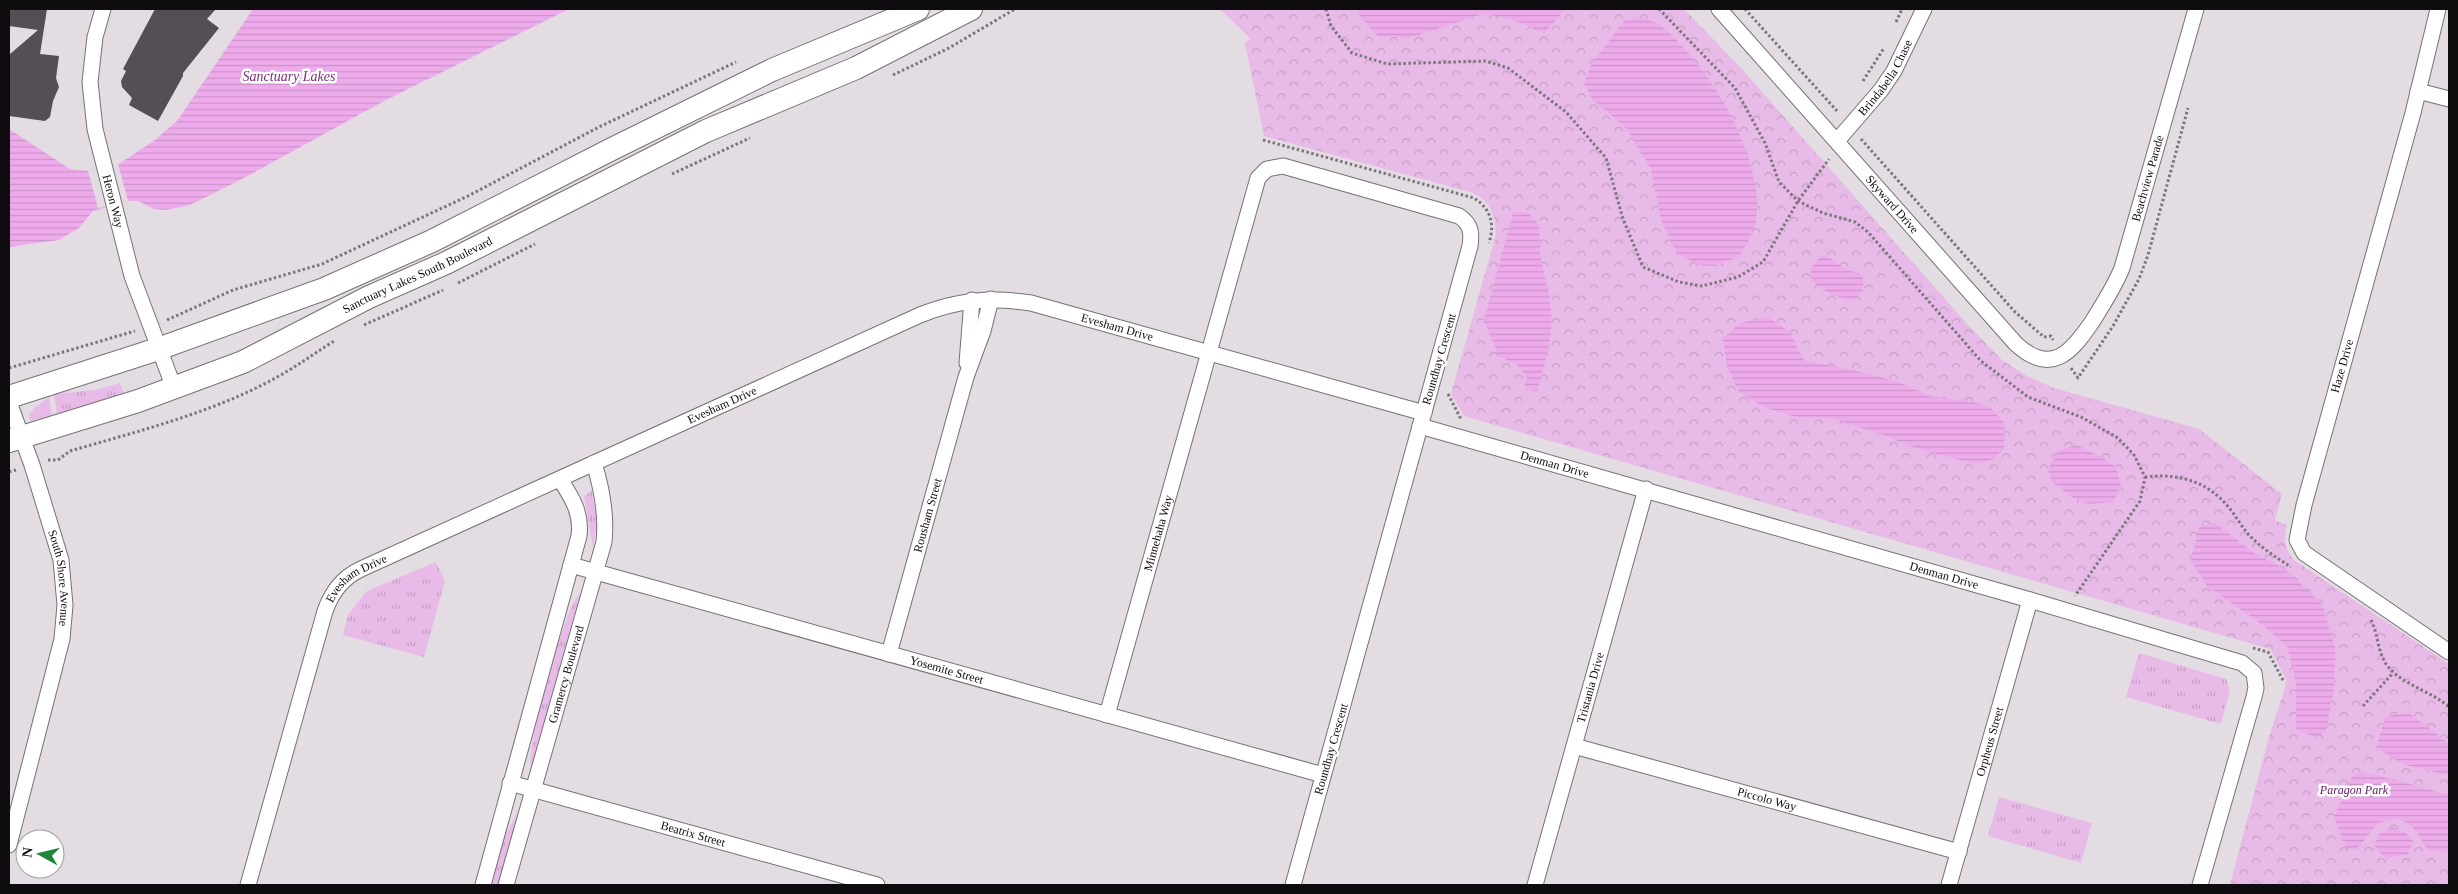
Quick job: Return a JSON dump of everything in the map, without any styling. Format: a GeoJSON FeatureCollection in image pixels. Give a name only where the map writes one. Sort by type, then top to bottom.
{"type":"FeatureCollection","features":[{"type":"Feature","properties":{"kind":"street","name":"Heron Way"},"geometry":{"type":"LineString","coordinates":[[103,9],[95,37],[90,82],[95,129],[103,167],[132,276],[174,388]]}},
{"type":"Feature","properties":{"kind":"street","name":"Sanctuary Lakes South Boulevard"},"geometry":{"type":"LineString","coordinates":[[9,397],[158,349],[324,289],[474,220],[620,144],[806,55],[918,9]]}},
{"type":"Feature","properties":{"kind":"street","name":"Sanctuary Lakes South Boulevard"},"geometry":{"type":"LineString","coordinates":[[15,438],[138,401],[243,362],[706,131],[818,86],[970,9]]}},
{"type":"Feature","properties":{"kind":"street","name":"Skyward Drive"},"geometry":{"type":"LineString","coordinates":[[1719,9],[2016,344],[2038,358],[2055,359],[2063,356]]}},
{"type":"Feature","properties":{"kind":"street","name":"Brindabella Chase"},"geometry":{"type":"LineString","coordinates":[[1838,141],[1881,90],[1894,71],[1924,9]]}},
{"type":"Feature","properties":{"kind":"street","name":"Beachview Parade"},"geometry":{"type":"LineString","coordinates":[[2063,356],[2080,340],[2110,294],[2122,268],[2196,9]]}},
{"type":"Feature","properties":{"kind":"street","name":"Haze Drive"},"geometry":{"type":"LineString","coordinates":[[2438,9],[2418,91],[2302,512],[2297,540],[2304,553],[2449,652]]}},
{"type":"Feature","properties":{"kind":"street"},"geometry":{"type":"LineString","coordinates":[[806,55],[818,86]]}},
{"type":"Feature","properties":{"kind":"street"},"geometry":{"type":"LineString","coordinates":[[2418,91],[2449,99]]}},
{"type":"Feature","properties":{"kind":"street","name":"Roundhay Crescent"},"geometry":{"type":"LineString","coordinates":[[1208,352],[1254,187],[1262,172],[1276,166],[1283,166],[1360,186],[1452,213],[1465,220],[1471,231],[1470,246],[1293,885]]}},
{"type":"Feature","properties":{"kind":"street","name":"Evesham Drive"},"geometry":{"type":"LineString","coordinates":[[248,885],[325,611],[335,589],[354,572],[920,315],[943,306],[972,300],[991,299],[1031,303],[1208,352],[1422,419]]}},
{"type":"Feature","properties":{"kind":"street","name":"Rousham Street"},"geometry":{"type":"LineString","coordinates":[[889,654],[966,377],[983,331],[991,299]]}},
{"type":"Feature","properties":{"kind":"street","name":"Rousham Street"},"geometry":{"type":"LineString","coordinates":[[966,377],[972,300]]}},
{"type":"Feature","properties":{"kind":"street","name":"Minnehaha Way"},"geometry":{"type":"LineString","coordinates":[[1107,715],[1208,352]]}},
{"type":"Feature","properties":{"kind":"street","name":"South Shore Avenue"},"geometry":{"type":"LineString","coordinates":[[9,402],[15,438],[61,560],[65,605],[62,639],[9,845]]}},
{"type":"Feature","properties":{"kind":"street","name":"Denman Drive"},"geometry":{"type":"LineString","coordinates":[[1422,419],[1646,489],[2228,658],[2242,664],[2254,673],[2256,688],[2200,885]]}},
{"type":"Feature","properties":{"kind":"street","name":"Gramercy Boulevard"},"geometry":{"type":"LineString","coordinates":[[506,885],[535,790],[604,542],[606,524],[600,483],[594,462]]}},
{"type":"Feature","properties":{"kind":"street","name":"Gramercy Boulevard"},"geometry":{"type":"LineString","coordinates":[[483,885],[579,536],[579,515],[576,504],[560,479]]}},
{"type":"Feature","properties":{"kind":"street","name":"Tristania Drive"},"geometry":{"type":"LineString","coordinates":[[1535,885],[1646,489]]}},
{"type":"Feature","properties":{"kind":"street","name":"Yosemite Street"},"geometry":{"type":"LineString","coordinates":[[570,565],[1324,775]]}},
{"type":"Feature","properties":{"kind":"street","name":"Orpheus Street"},"geometry":{"type":"LineString","coordinates":[[1950,885],[2030,600]]}},
{"type":"Feature","properties":{"kind":"street","name":"Piccolo Way"},"geometry":{"type":"LineString","coordinates":[[1574,746],[1959,852]]}},
{"type":"Feature","properties":{"kind":"street","name":"Beatrix Street"},"geometry":{"type":"LineString","coordinates":[[510,783],[877,885]]}},
{"type":"Feature","properties":{"kind":"path"},"geometry":{"type":"LineString","coordinates":[[1326,9],[1331,26],[1352,53],[1387,64],[1486,61],[1508,68],[1566,112],[1606,158],[1623,219],[1643,266],[1679,282],[1702,286],[1738,277],[1763,262],[1798,202],[1835,151],[1838,141]]}},
{"type":"Feature","properties":{"kind":"path"},"geometry":{"type":"LineString","coordinates":[[1659,9],[1735,88],[1765,143],[1779,182],[1798,202],[1823,213],[1855,222],[1868,232],[1981,361],[2028,397],[2081,417],[2118,438],[2134,455],[2144,476],[2140,501],[2078,592]]}},
{"type":"Feature","properties":{"kind":"path"},"geometry":{"type":"LineString","coordinates":[[1745,9],[1851,125],[2015,312],[2044,337],[2051,336],[2063,356]]}},
{"type":"Feature","properties":{"kind":"path"},"geometry":{"type":"LineString","coordinates":[[1894,26],[1902,9]]}},
{"type":"Feature","properties":{"kind":"path"},"geometry":{"type":"LineString","coordinates":[[1860,86],[1887,43]]}},
{"type":"Feature","properties":{"kind":"path"},"geometry":{"type":"LineString","coordinates":[[9,368],[150,327],[233,290],[322,264],[468,196],[607,123],[742,60]]}},
{"type":"Feature","properties":{"kind":"path"},"geometry":{"type":"LineString","coordinates":[[1837,111],[1843,104]]}},
{"type":"Feature","properties":{"kind":"path"},"geometry":{"type":"LineString","coordinates":[[1263,140],[1474,198],[1487,208],[1490,214],[1492,229],[1488,246]]}},
{"type":"Feature","properties":{"kind":"path"},"geometry":{"type":"LineString","coordinates":[[1450,386],[1448,394],[1461,419],[1470,421]]}},
{"type":"Feature","properties":{"kind":"path"},"geometry":{"type":"LineString","coordinates":[[2144,476],[2163,474],[2180,476],[2212,490],[2250,536],[2293,568]]}},
{"type":"Feature","properties":{"kind":"path"},"geometry":{"type":"LineString","coordinates":[[2068,594],[2084,599]]}},
{"type":"Feature","properties":{"kind":"path"},"geometry":{"type":"LineString","coordinates":[[2367,617],[2372,621],[2380,652],[2393,673],[2433,694],[2449,708]]}},
{"type":"Feature","properties":{"kind":"path"},"geometry":{"type":"LineString","coordinates":[[2249,647],[2268,652],[2284,682]]}},
{"type":"Feature","properties":{"kind":"path"},"geometry":{"type":"LineString","coordinates":[[2363,706],[2393,673]]}},
{"type":"Feature","properties":{"kind":"green space","name":"Paragon Park"},"geometry":{"type":"Polygon","coordinates":[[[1220,9],[1684,9],[1740,67],[1969,326],[2002,360],[2027,376],[2054,388],[2199,429],[2282,494],[2275,520],[2287,525],[2286,544],[2294,560],[2449,664],[2449,885],[2230,885],[2269,737],[2287,681],[2270,649],[1464,416],[1451,394],[1495,238],[1494,216],[1491,210],[1483,200],[1470,192],[1264,136],[1245,43],[1251,39],[1220,9]]]}},
{"type":"Feature","properties":{"kind":"green space"},"geometry":{"type":"Polygon","coordinates":[[[120,383],[124,395],[57,415],[54,394],[95,390],[120,383]]]}},
{"type":"Feature","properties":{"kind":"green space"},"geometry":{"type":"Polygon","coordinates":[[[49,397],[52,417],[30,421],[29,415],[34,408],[49,397]]]}},
{"type":"Feature","properties":{"kind":"green space"},"geometry":{"type":"Polygon","coordinates":[[[592,491],[597,524],[593,547],[584,496],[592,491]]]}},
{"type":"Feature","properties":{"kind":"green space"},"geometry":{"type":"Polygon","coordinates":[[[436,562],[445,581],[424,657],[343,635],[348,615],[367,591],[436,562]]]}},
{"type":"Feature","properties":{"kind":"green space"},"geometry":{"type":"Polygon","coordinates":[[[580,593],[533,764],[531,765],[534,732],[548,677],[565,622],[573,603],[580,593]]]}},
{"type":"Feature","properties":{"kind":"green space"},"geometry":{"type":"Polygon","coordinates":[[[2139,653],[2226,679],[2230,690],[2221,724],[2126,697],[2139,653]]]}},
{"type":"Feature","properties":{"kind":"green space"},"geometry":{"type":"Polygon","coordinates":[[[1999,797],[2092,823],[2081,863],[1988,836],[1999,797]]]}},
{"type":"Feature","properties":{"kind":"green space"},"geometry":{"type":"Polygon","coordinates":[[[518,811],[499,885],[491,885],[502,843],[518,811]]]}},
{"type":"Feature","properties":{"kind":"water","name":"Sanctuary Lakes"},"geometry":{"type":"Polygon","coordinates":[[[253,9],[569,9],[384,101],[244,178],[190,205],[166,210],[154,209],[138,201],[128,201],[93,211],[79,228],[59,240],[9,247],[9,129],[70,169],[88,171],[119,164],[155,140],[177,121],[253,9]]]}},
{"type":"Feature","properties":{"kind":"water"},"geometry":{"type":"Polygon","coordinates":[[[1356,9],[1566,9],[1544,33],[1519,22],[1486,13],[1409,38],[1378,36],[1361,18],[1356,9]]]}},
{"type":"Feature","properties":{"kind":"water"},"geometry":{"type":"Polygon","coordinates":[[[1640,17],[1661,26],[1698,64],[1730,114],[1743,142],[1752,169],[1757,196],[1756,221],[1753,230],[1740,256],[1715,266],[1699,265],[1677,253],[1661,220],[1651,169],[1626,128],[1592,99],[1584,83],[1592,63],[1624,21],[1640,17]]]}},
{"type":"Feature","properties":{"kind":"water"},"geometry":{"type":"Polygon","coordinates":[[[1524,212],[1536,220],[1540,231],[1540,251],[1552,322],[1550,342],[1537,391],[1524,388],[1527,378],[1517,365],[1498,355],[1484,320],[1513,213],[1524,212]]]}},
{"type":"Feature","properties":{"kind":"water"},"geometry":{"type":"Polygon","coordinates":[[[1823,255],[1863,278],[1863,290],[1854,301],[1835,296],[1818,286],[1813,279],[1811,272],[1814,264],[1823,255]]]}},
{"type":"Feature","properties":{"kind":"water"},"geometry":{"type":"Polygon","coordinates":[[[1768,317],[1791,333],[1804,361],[1844,368],[1896,381],[1932,397],[1964,400],[1989,406],[2005,424],[2004,449],[1994,459],[1977,464],[1920,450],[1878,433],[1829,418],[1796,417],[1764,407],[1739,392],[1727,367],[1723,338],[1740,323],[1768,317]]]}},
{"type":"Feature","properties":{"kind":"water"},"geometry":{"type":"Polygon","coordinates":[[[2077,445],[2116,467],[2121,486],[2113,502],[2089,504],[2070,496],[2052,482],[2048,470],[2058,451],[2077,445]]]}},
{"type":"Feature","properties":{"kind":"water"},"geometry":{"type":"Polygon","coordinates":[[[2215,523],[2254,553],[2285,569],[2322,604],[2335,647],[2334,688],[2326,732],[2315,737],[2296,729],[2296,682],[2287,646],[2256,620],[2207,586],[2191,560],[2199,527],[2215,523]]]}},
{"type":"Feature","properties":{"kind":"water"},"geometry":{"type":"Polygon","coordinates":[[[2408,712],[2449,744],[2449,775],[2406,765],[2376,748],[2385,717],[2408,712]]]}},
{"type":"Feature","properties":{"kind":"water"},"geometry":{"type":"Polygon","coordinates":[[[2356,773],[2373,774],[2449,795],[2449,852],[2427,850],[2415,830],[2404,821],[2397,819],[2380,823],[2356,850],[2346,848],[2334,818],[2348,783],[2356,773]]]}},
{"type":"Feature","properties":{"kind":"water"},"geometry":{"type":"Polygon","coordinates":[[[2393,827],[2405,832],[2413,841],[2408,854],[2386,859],[2374,845],[2379,834],[2393,827]]]}},
{"type":"Feature","properties":{"kind":"pier"},"geometry":{"type":"Polygon","coordinates":[[[118,164],[128,201],[98,208],[88,171],[118,164]]]}},
{"type":"Feature","properties":{"kind":"building"},"geometry":{"type":"Polygon","coordinates":[[[9,9],[47,9],[40,54],[59,56],[56,78],[59,87],[53,101],[50,117],[45,121],[9,116],[10,54],[38,30],[9,26],[9,9]]]}},
{"type":"Feature","properties":{"kind":"building"},"geometry":{"type":"Polygon","coordinates":[[[155,9],[216,9],[207,19],[219,28],[183,73],[158,121],[129,105],[132,98],[122,87],[121,81],[126,71],[123,69],[155,9]]]}}]}
